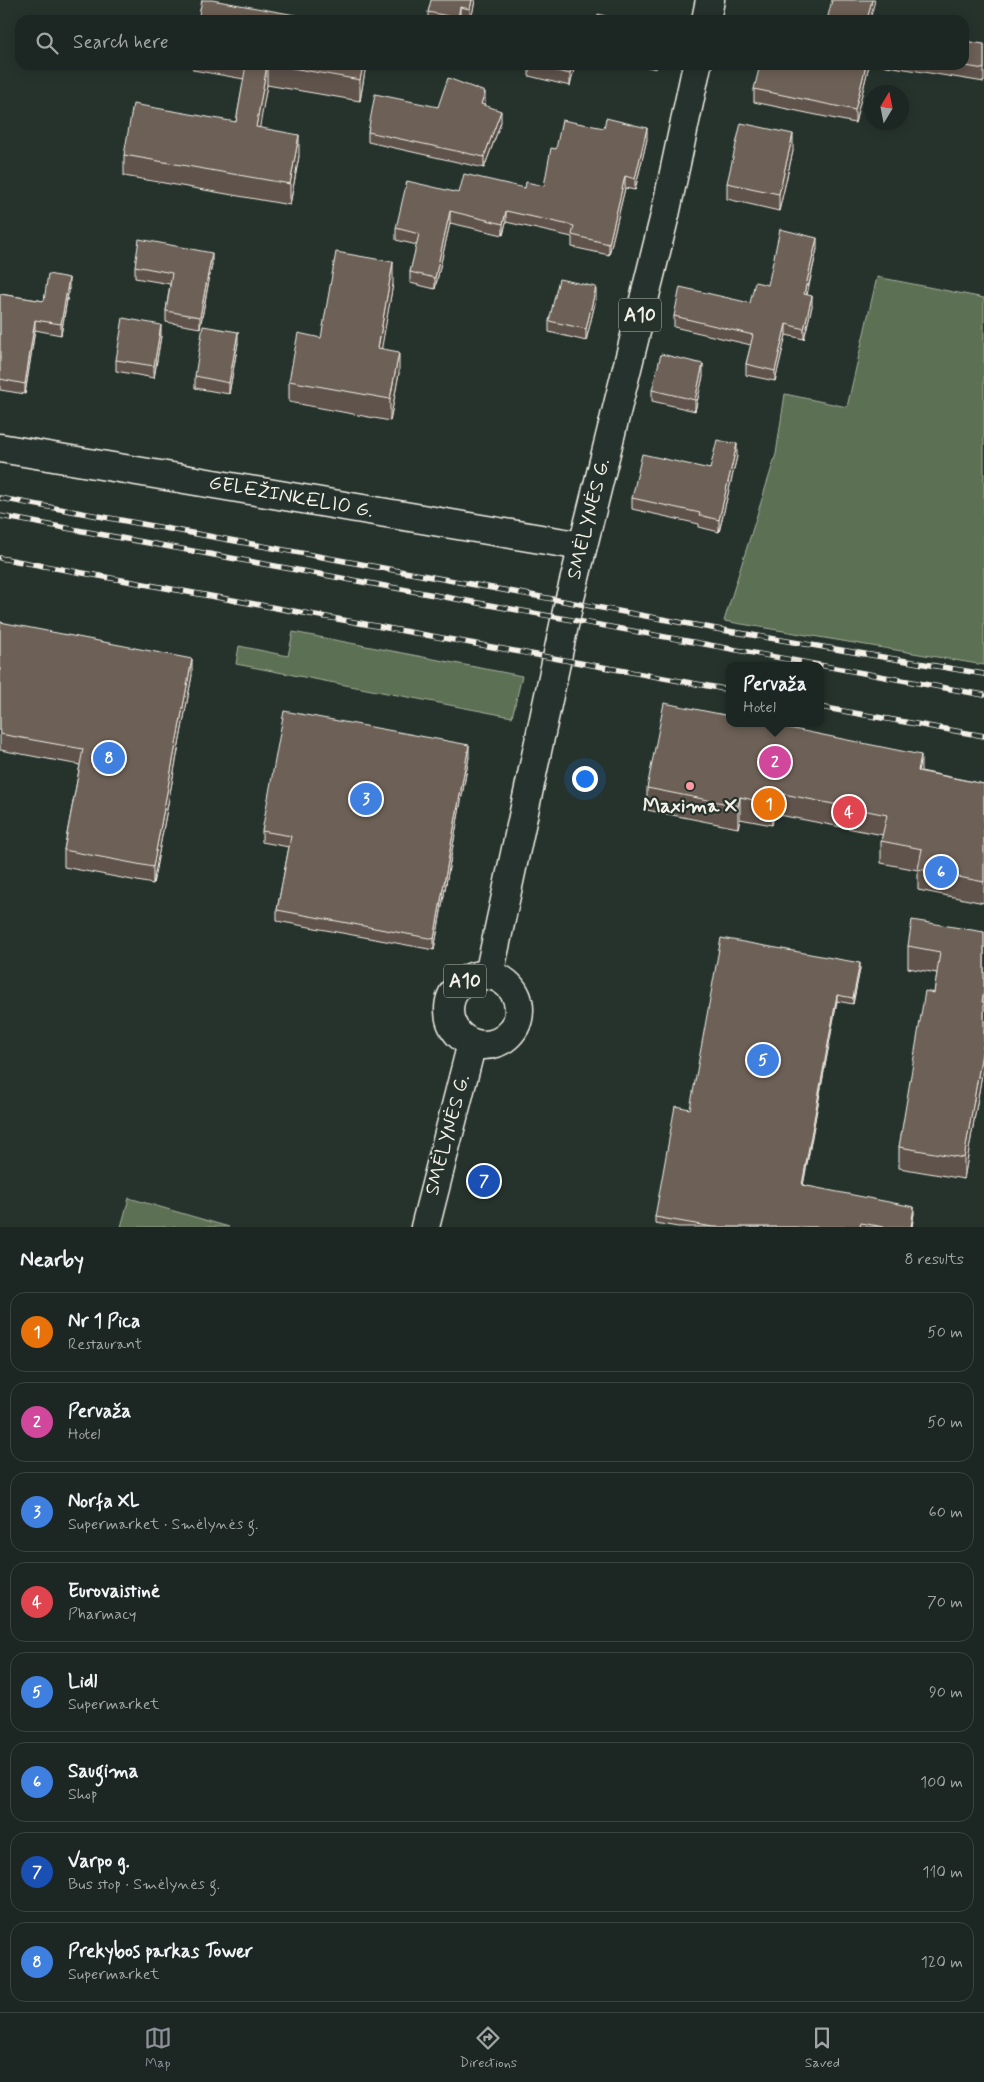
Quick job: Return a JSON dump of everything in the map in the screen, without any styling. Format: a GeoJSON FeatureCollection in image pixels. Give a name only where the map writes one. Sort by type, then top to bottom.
{"type":"FeatureCollection","features":[{"type":"Feature","properties":{"kind":"main road"},"geometry":{"type":"LineString","coordinates":[[707,15],[710,0]]}},
{"type":"Feature","properties":{"kind":"main road","name":"SMĖLYNĖS G."},"geometry":{"type":"LineString","coordinates":[[489,975],[582,546],[665,215],[696,70]]}},
{"type":"Feature","properties":{"kind":"main road","name":"GELEŽINKELIO G."},"geometry":{"type":"LineString","coordinates":[[0,448],[582,546]]}},
{"type":"Feature","properties":{"kind":"main road","name":"A10"},"geometry":{"type":"LineString","coordinates":[[489,975],[503,981],[514,992],[519,1013],[513,1028],[503,1039],[493,1044],[472,1043],[457,1032],[449,1016],[451,997],[462,982],[470,977],[489,975]]}},
{"type":"Feature","properties":{"kind":"main road","name":"SMĖLYNĖS G."},"geometry":{"type":"LineString","coordinates":[[425,1227],[472,1043]]}},
{"type":"Feature","properties":{"kind":"main road"},"geometry":{"type":"LineString","coordinates":[[409,1227],[434,1186]]}},
{"type":"Feature","properties":{"kind":"green space"},"geometry":{"type":"Polygon","coordinates":[[[877,277],[984,298],[984,665],[724,621],[776,454],[785,394],[847,407],[877,277]]]}},
{"type":"Feature","properties":{"kind":"green space"},"geometry":{"type":"Polygon","coordinates":[[[293,632],[522,676],[512,717],[236,664],[239,646],[288,656],[293,632]]]}},
{"type":"Feature","properties":{"kind":"green space"},"geometry":{"type":"Polygon","coordinates":[[[129,1198],[229,1227],[121,1227],[129,1198]]]}},
{"type":"Feature","properties":{"kind":"building"},"geometry":{"type":"Polygon","coordinates":[[[202,0],[212,0],[295,15],[199,15],[202,0]]]}},
{"type":"Feature","properties":{"kind":"building"},"geometry":{"type":"Polygon","coordinates":[[[431,0],[472,0],[470,9],[460,7],[459,15],[443,15],[428,12],[431,0]]]}},
{"type":"Feature","properties":{"kind":"building"},"geometry":{"type":"Polygon","coordinates":[[[832,0],[872,0],[868,15],[828,15],[832,0]]]}},
{"type":"Feature","properties":{"kind":"building"},"geometry":{"type":"Polygon","coordinates":[[[969,42],[984,44],[984,69],[969,67],[969,42]]]}},
{"type":"Feature","properties":{"kind":"building"},"geometry":{"type":"Polygon","coordinates":[[[245,70],[266,70],[256,127],[299,135],[290,184],[124,155],[133,104],[236,122],[245,70]]]}},
{"type":"Feature","properties":{"kind":"building"},"geometry":{"type":"Polygon","coordinates":[[[303,70],[362,70],[360,80],[303,70]]]}},
{"type":"Feature","properties":{"kind":"building"},"geometry":{"type":"Polygon","coordinates":[[[552,70],[571,70],[570,74],[552,70]]]}},
{"type":"Feature","properties":{"kind":"building"},"geometry":{"type":"Polygon","coordinates":[[[759,70],[865,70],[855,110],[754,89],[759,70]]]}},
{"type":"Feature","properties":{"kind":"building"},"geometry":{"type":"Polygon","coordinates":[[[448,78],[485,92],[481,104],[501,111],[484,157],[368,132],[375,94],[438,107],[448,78]]]}},
{"type":"Feature","properties":{"kind":"building"},"geometry":{"type":"Polygon","coordinates":[[[606,118],[647,128],[635,179],[625,176],[609,244],[572,235],[574,226],[506,211],[503,224],[450,211],[435,278],[410,272],[419,234],[396,228],[407,181],[459,193],[464,174],[525,188],[526,182],[544,186],[551,148],[556,149],[562,120],[604,128],[606,118]]]}},
{"type":"Feature","properties":{"kind":"building"},"geometry":{"type":"Polygon","coordinates":[[[741,123],[793,134],[779,194],[727,183],[741,123]]]}},
{"type":"Feature","properties":{"kind":"building"},"geometry":{"type":"Polygon","coordinates":[[[780,229],[817,238],[804,294],[812,296],[804,329],[786,324],[775,371],[746,364],[753,335],[674,316],[680,287],[750,303],[755,282],[768,285],[780,229]]]}},
{"type":"Feature","properties":{"kind":"building"},"geometry":{"type":"Polygon","coordinates":[[[139,239],[212,253],[200,317],[166,311],[172,273],[135,266],[139,239]]]}},
{"type":"Feature","properties":{"kind":"building"},"geometry":{"type":"Polygon","coordinates":[[[336,252],[393,262],[378,348],[399,352],[390,399],[289,381],[298,333],[321,338],[336,252]]]}},
{"type":"Feature","properties":{"kind":"building"},"geometry":{"type":"Polygon","coordinates":[[[48,274],[69,278],[61,324],[35,320],[25,384],[0,379],[0,294],[44,301],[48,274]]]}},
{"type":"Feature","properties":{"kind":"building"},"geometry":{"type":"Polygon","coordinates":[[[559,279],[596,287],[586,329],[549,321],[559,279]]]}},
{"type":"Feature","properties":{"kind":"building"},"geometry":{"type":"Polygon","coordinates":[[[123,318],[161,325],[154,366],[116,360],[123,318]]]}},
{"type":"Feature","properties":{"kind":"building"},"geometry":{"type":"Polygon","coordinates":[[[203,326],[238,332],[229,383],[195,376],[203,326]]]}},
{"type":"Feature","properties":{"kind":"building"},"geometry":{"type":"Polygon","coordinates":[[[661,354],[703,364],[695,400],[652,390],[661,354]]]}},
{"type":"Feature","properties":{"kind":"building"},"geometry":{"type":"Polygon","coordinates":[[[717,440],[737,444],[719,520],[699,515],[700,513],[632,498],[642,454],[710,469],[717,440]]]}},
{"type":"Feature","properties":{"kind":"building"},"geometry":{"type":"Polygon","coordinates":[[[0,622],[192,659],[153,867],[64,850],[83,749],[0,734],[0,622]]]}},
{"type":"Feature","properties":{"kind":"building"},"geometry":{"type":"Polygon","coordinates":[[[664,703],[726,715],[726,727],[784,727],[921,755],[918,771],[984,784],[984,882],[918,869],[922,849],[881,841],[887,815],[774,792],[772,804],[740,797],[738,806],[647,788],[664,703]]]}},
{"type":"Feature","properties":{"kind":"building"},"geometry":{"type":"Polygon","coordinates":[[[284,711],[469,745],[434,939],[277,910],[291,836],[262,831],[284,711]]]}},
{"type":"Feature","properties":{"kind":"building"},"geometry":{"type":"Polygon","coordinates":[[[912,920],[984,932],[984,991],[982,1002],[984,1002],[984,1041],[964,1158],[899,1147],[925,991],[934,993],[940,952],[908,946],[912,920]]]}},
{"type":"Feature","properties":{"kind":"building"},"geometry":{"type":"Polygon","coordinates":[[[721,938],[860,963],[853,998],[837,995],[802,1185],[914,1207],[911,1227],[884,1227],[861,1223],[860,1227],[713,1227],[655,1217],[675,1106],[690,1109],[721,938]]]}},
{"type":"Feature","properties":{"kind":"railway"},"geometry":{"type":"LineString","coordinates":[[0,498],[722,630],[984,674]]}},
{"type":"Feature","properties":{"kind":"railway"},"geometry":{"type":"LineString","coordinates":[[0,516],[803,662]]}},
{"type":"Feature","properties":{"kind":"railway"},"geometry":{"type":"LineString","coordinates":[[0,558],[726,689]]}},
{"type":"Feature","properties":{"kind":"railway"},"geometry":{"type":"LineString","coordinates":[[824,666],[984,695]]}},
{"type":"Feature","properties":{"kind":"railway"},"geometry":{"type":"LineString","coordinates":[[824,708],[984,736]]}},
{"type":"Feature","properties":{"kind":"place","name":"Prekybos parkas Tower"},"geometry":{"type":"Point","coordinates":[109,758]}},
{"type":"Feature","properties":{"kind":"place","name":"Pervaža"},"geometry":{"type":"Point","coordinates":[775,762]}},
{"type":"Feature","properties":{"kind":"place","name":"Maxima X"},"geometry":{"type":"Point","coordinates":[690,786]}},
{"type":"Feature","properties":{"kind":"place","name":"Norfa XL"},"geometry":{"type":"Point","coordinates":[366,799]}},
{"type":"Feature","properties":{"kind":"place","name":"Nr 1 Pica"},"geometry":{"type":"Point","coordinates":[769,804]}},
{"type":"Feature","properties":{"kind":"place","name":"Eurovaistinė"},"geometry":{"type":"Point","coordinates":[849,812]}},
{"type":"Feature","properties":{"kind":"place","name":"Saugima"},"geometry":{"type":"Point","coordinates":[941,872]}},
{"type":"Feature","properties":{"kind":"place","name":"Lidl"},"geometry":{"type":"Point","coordinates":[763,1060]}},
{"type":"Feature","properties":{"kind":"place","name":"Varpo g."},"geometry":{"type":"Point","coordinates":[484,1181]}}]}
